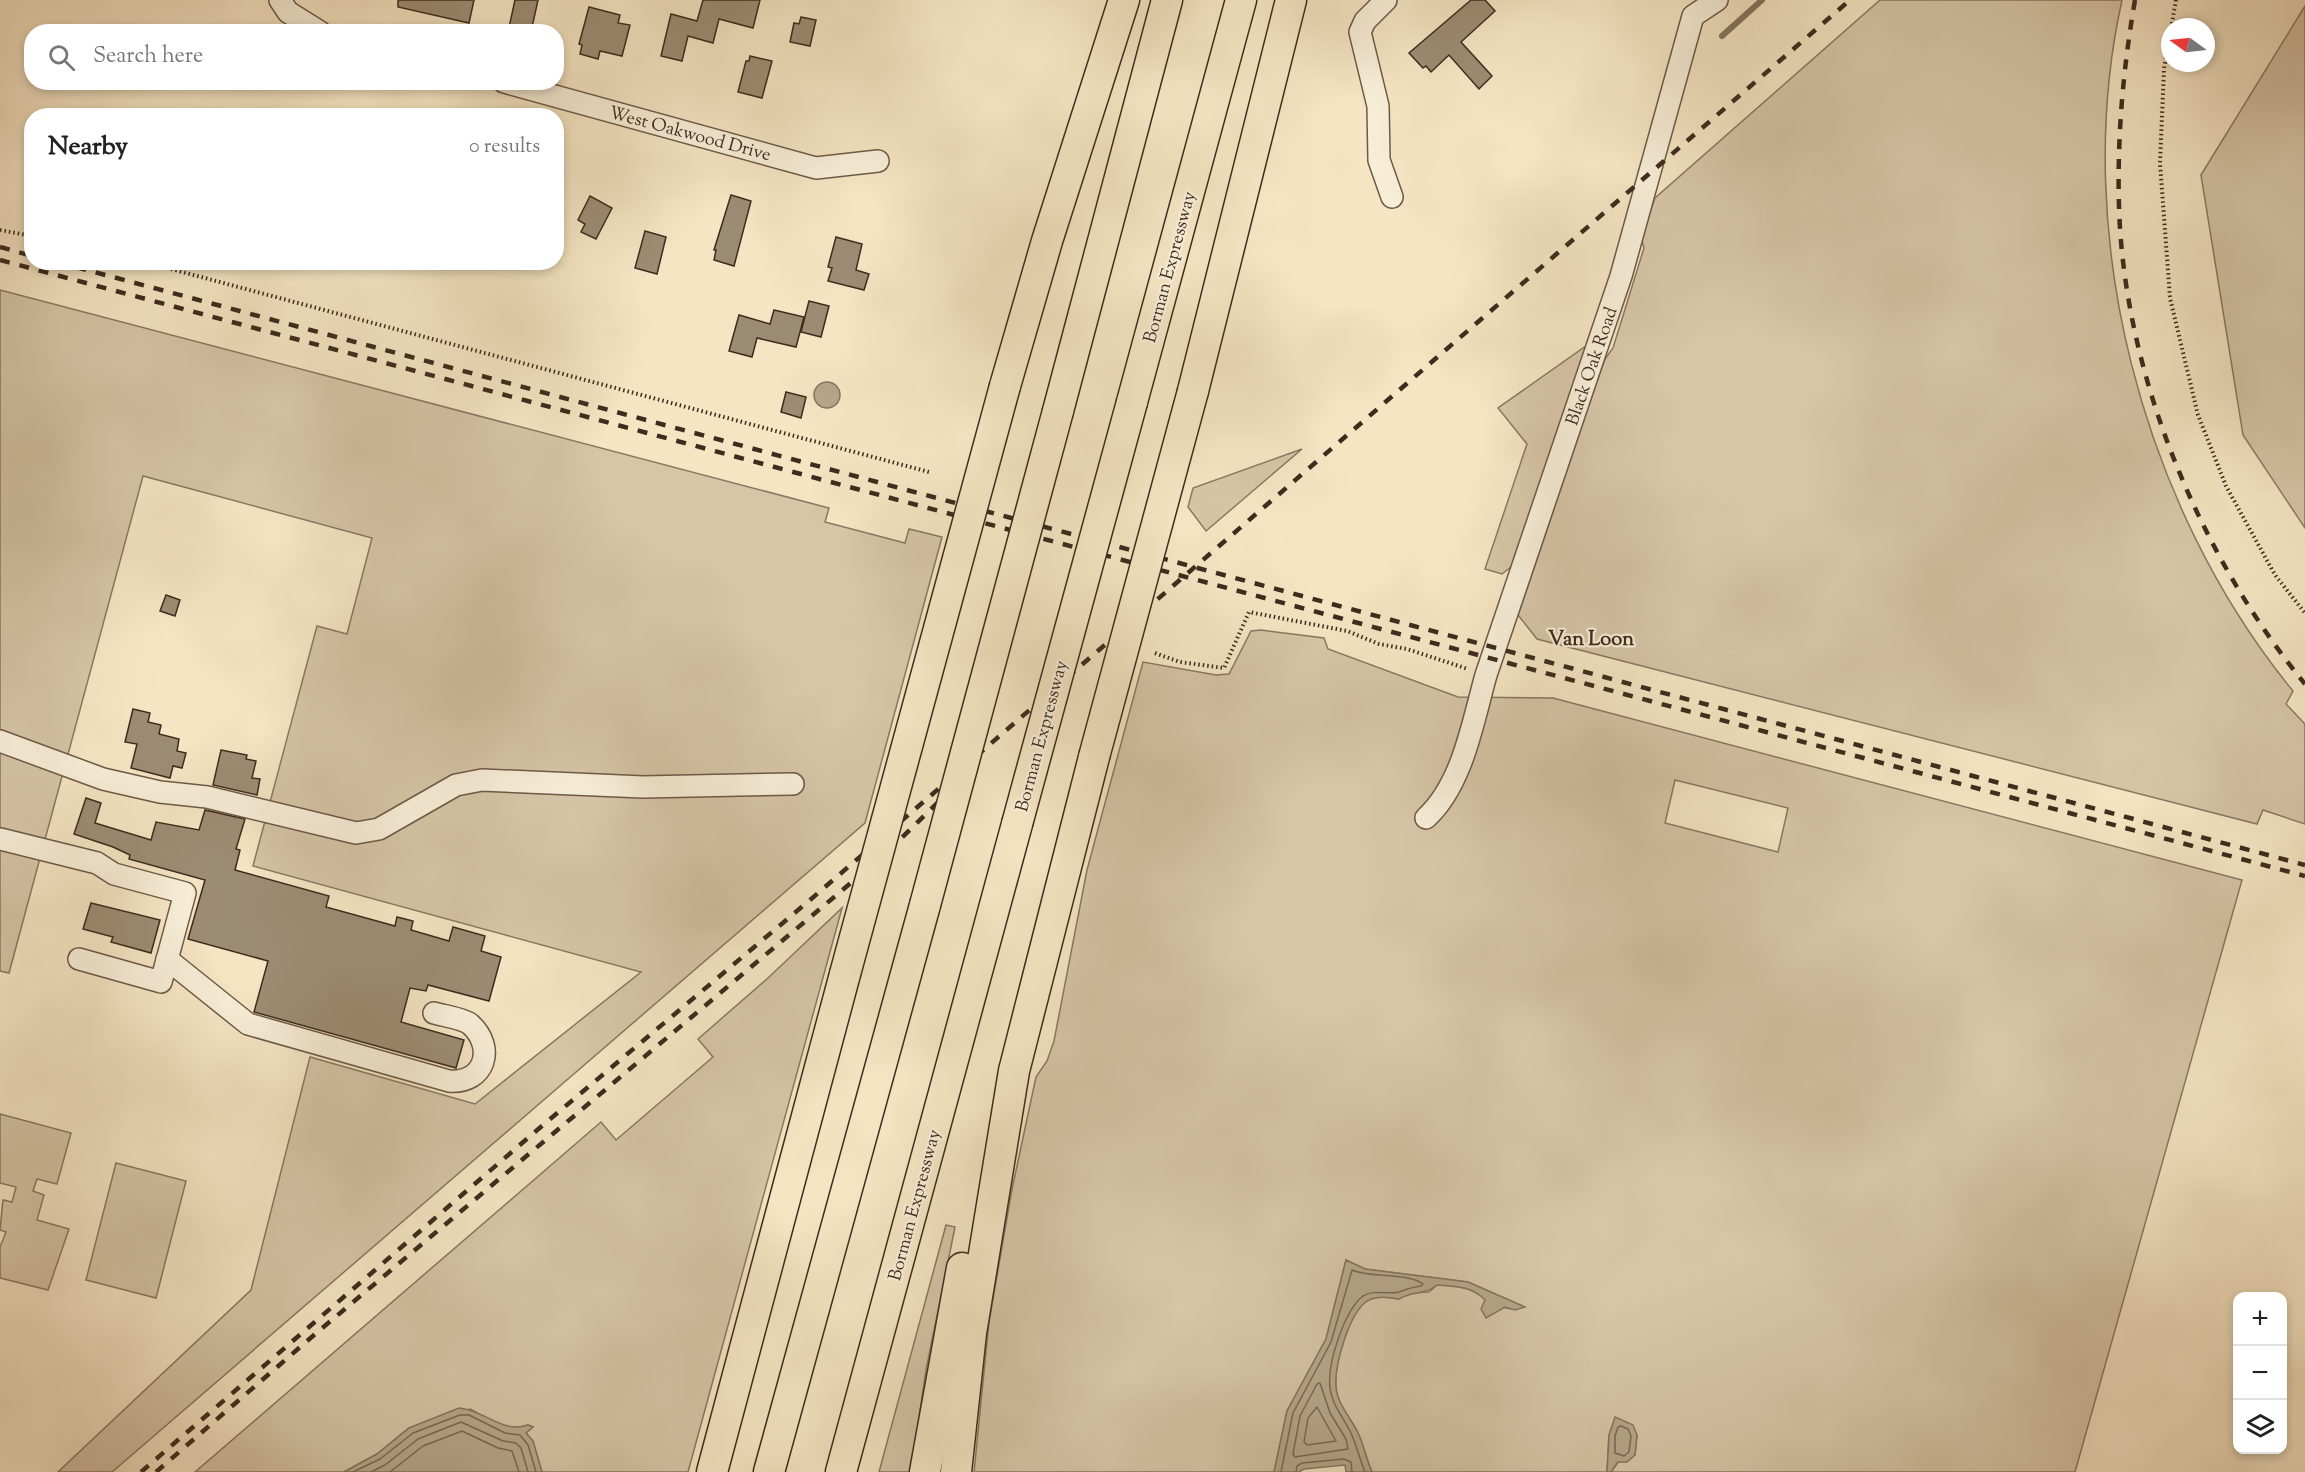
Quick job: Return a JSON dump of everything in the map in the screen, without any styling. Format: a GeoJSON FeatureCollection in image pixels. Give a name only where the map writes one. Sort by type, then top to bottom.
{"type":"FeatureCollection","features":[{"type":"Feature","properties":{"kind":"highway"},"geometry":{"type":"LineString","coordinates":[[712,1472],[1005,387],[1047,241],[1124,0]]}},
{"type":"Feature","properties":{"kind":"highway"},"geometry":{"type":"LineString","coordinates":[[769,1472],[925,904],[1167,0]]}},
{"type":"Feature","properties":{"kind":"highway","name":"Borman Expressway"},"geometry":{"type":"LineString","coordinates":[[841,1472],[1240,0]]}},
{"type":"Feature","properties":{"kind":"highway"},"geometry":{"type":"LineString","coordinates":[[925,1472],[961,1270],[980,1191],[1014,1071],[1094,757],[1193,391],[1291,0]]}},
{"type":"Feature","properties":{"kind":"highway"},"geometry":{"type":"LineString","coordinates":[[956,1472],[971,1333],[1014,1071]]}},
{"type":"Feature","properties":{"kind":"street"},"geometry":{"type":"LineString","coordinates":[[280,0],[288,12],[307,24]]}},
{"type":"Feature","properties":{"kind":"street"},"geometry":{"type":"LineString","coordinates":[[1386,0],[1365,21],[1360,32],[1378,106],[1380,160],[1392,197]]}},
{"type":"Feature","properties":{"kind":"street","name":"Black Oak Road"},"geometry":{"type":"LineString","coordinates":[[1426,818],[1443,798],[1467,740],[1486,675],[1621,276],[1693,8],[1717,0]]}},
{"type":"Feature","properties":{"kind":"street","name":"West Oakwood Drive"},"geometry":{"type":"LineString","coordinates":[[533,90],[816,168],[878,161]]}},
{"type":"Feature","properties":{"kind":"street"},"geometry":{"type":"LineString","coordinates":[[0,741],[103,779],[160,792],[207,797],[356,833],[379,829],[456,785],[482,780],[642,787],[793,784]]}},
{"type":"Feature","properties":{"kind":"street"},"geometry":{"type":"LineString","coordinates":[[0,839],[97,862],[114,874],[185,893],[161,982],[78,959]]}},
{"type":"Feature","properties":{"kind":"street"},"geometry":{"type":"LineString","coordinates":[[167,959],[248,1024],[449,1081],[464,1080],[475,1074],[481,1066],[486,1049],[483,1039],[468,1022],[434,1013]]}},
{"type":"Feature","properties":{"kind":"path"},"geometry":{"type":"LineString","coordinates":[[2176,0],[2166,46],[2161,141],[2163,211],[2170,298],[2198,415],[2226,486],[2275,575],[2305,613]]}},
{"type":"Feature","properties":{"kind":"path"},"geometry":{"type":"LineString","coordinates":[[0,230],[24,234]]}},
{"type":"Feature","properties":{"kind":"path"},"geometry":{"type":"LineString","coordinates":[[175,270],[929,472]]}},
{"type":"Feature","properties":{"kind":"path"},"geometry":{"type":"LineString","coordinates":[[1155,653],[1180,662],[1224,668],[1249,612],[1347,631],[1379,644],[1407,649],[1486,675]]}},
{"type":"Feature","properties":{"kind":"shaded area"},"geometry":{"type":"Polygon","coordinates":[[[1880,0],[2122,0],[2108,89],[2106,180],[2113,273],[2131,364],[2159,453],[2195,538],[2240,618],[2293,691],[2286,704],[2305,724],[2305,824],[2263,810],[2257,824],[1537,639],[1518,615],[1598,378],[1605,359],[1613,348],[1644,248],[1641,238],[1655,198],[1880,0]]]}},
{"type":"Feature","properties":{"kind":"shaded area"},"geometry":{"type":"Polygon","coordinates":[[[2305,6],[2305,528],[2243,435],[2201,175],[2305,6]]]}},
{"type":"Feature","properties":{"kind":"shaded area"},"geometry":{"type":"Polygon","coordinates":[[[0,290],[829,508],[825,522],[905,543],[909,529],[942,537],[865,823],[112,1472],[58,1472],[251,1290],[310,1057],[475,1104],[641,972],[253,866],[317,626],[347,634],[372,538],[143,476],[9,973],[0,971],[0,290]]]}},
{"type":"Feature","properties":{"kind":"shaded area"},"geometry":{"type":"Polygon","coordinates":[[[1593,341],[1512,566],[1502,574],[1485,569],[1527,444],[1498,408],[1593,341]]]}},
{"type":"Feature","properties":{"kind":"shaded area"},"geometry":{"type":"Polygon","coordinates":[[[1302,449],[1206,531],[1188,507],[1193,488],[1302,449]]]}},
{"type":"Feature","properties":{"kind":"shaded area"},"geometry":{"type":"Polygon","coordinates":[[[1261,630],[1324,638],[1328,649],[1458,697],[1553,698],[2242,880],[2075,1472],[1611,1472],[1618,1462],[1635,1455],[1637,1435],[1609,1435],[1607,1472],[1372,1472],[1360,1438],[1342,1405],[1336,1387],[1340,1354],[1349,1328],[1360,1307],[1374,1298],[1398,1299],[1407,1293],[1429,1292],[1437,1285],[1466,1288],[1509,1309],[1524,1307],[1468,1282],[1365,1269],[1346,1260],[1326,1339],[1287,1411],[1274,1472],[974,1472],[989,1322],[1012,1189],[1036,1077],[1047,1061],[1054,1041],[1087,870],[1143,662],[1216,675],[1229,674],[1251,631],[1261,630]],[[1675,780],[1665,823],[1778,852],[1788,808],[1675,780]]]}},
{"type":"Feature","properties":{"kind":"shaded area"},"geometry":{"type":"Polygon","coordinates":[[[842,908],[688,1472],[542,1472],[533,1441],[526,1433],[533,1427],[528,1425],[505,1426],[470,1409],[409,1428],[377,1454],[344,1472],[195,1472],[601,1122],[616,1140],[713,1057],[698,1039],[768,978],[842,908]]]}},
{"type":"Feature","properties":{"kind":"shaded area"},"geometry":{"type":"Polygon","coordinates":[[[0,1114],[71,1133],[57,1184],[37,1179],[33,1191],[44,1195],[37,1220],[69,1229],[48,1290],[0,1278],[0,1247],[6,1232],[0,1230],[3,1200],[12,1202],[16,1187],[0,1183],[0,1114]]]}},
{"type":"Feature","properties":{"kind":"shaded area"},"geometry":{"type":"Polygon","coordinates":[[[116,1163],[186,1181],[156,1298],[86,1280],[116,1163]]]}},
{"type":"Feature","properties":{"kind":"shaded area"},"geometry":{"type":"Polygon","coordinates":[[[946,1225],[955,1227],[926,1370],[911,1472],[879,1472],[946,1225]]]}},
{"type":"Feature","properties":{"kind":"water"},"geometry":{"type":"Polygon","coordinates":[[[827,382],[836,386],[840,395],[836,404],[827,408],[818,404],[814,395],[818,386],[827,382]]]}},
{"type":"Feature","properties":{"kind":"water"},"geometry":{"type":"Polygon","coordinates":[[[1346,1260],[1365,1269],[1468,1282],[1525,1307],[1515,1310],[1505,1307],[1486,1318],[1481,1309],[1485,1300],[1480,1295],[1463,1288],[1437,1285],[1428,1291],[1399,1299],[1382,1297],[1367,1301],[1354,1317],[1344,1341],[1337,1366],[1336,1387],[1342,1405],[1360,1438],[1372,1472],[1346,1472],[1345,1465],[1304,1469],[1299,1472],[1274,1472],[1287,1411],[1326,1339],[1346,1260]]]}},
{"type":"Feature","properties":{"kind":"water"},"geometry":{"type":"Polygon","coordinates":[[[459,1408],[502,1424],[533,1427],[526,1433],[533,1441],[542,1472],[344,1472],[377,1454],[409,1428],[459,1408]]]}},
{"type":"Feature","properties":{"kind":"water"},"geometry":{"type":"Polygon","coordinates":[[[1615,1417],[1633,1425],[1637,1435],[1635,1455],[1627,1462],[1618,1462],[1611,1472],[1607,1472],[1609,1435],[1615,1417]]]}},
{"type":"Feature","properties":{"kind":"building"},"geometry":{"type":"Polygon","coordinates":[[[398,0],[474,0],[469,23],[398,7],[398,0]]]}},
{"type":"Feature","properties":{"kind":"building"},"geometry":{"type":"Polygon","coordinates":[[[515,0],[538,0],[533,24],[510,24],[515,0]]]}},
{"type":"Feature","properties":{"kind":"building"},"geometry":{"type":"Polygon","coordinates":[[[703,0],[760,0],[753,28],[719,19],[713,43],[688,36],[682,61],[661,56],[671,14],[697,21],[703,0]]]}},
{"type":"Feature","properties":{"kind":"building"},"geometry":{"type":"Polygon","coordinates":[[[1471,0],[1485,0],[1495,11],[1461,42],[1492,76],[1479,89],[1449,55],[1431,72],[1426,66],[1423,68],[1409,53],[1471,0]]]}},
{"type":"Feature","properties":{"kind":"building"},"geometry":{"type":"Polygon","coordinates":[[[589,7],[620,15],[618,23],[630,25],[622,56],[600,51],[598,59],[580,54],[582,45],[579,44],[589,7]]]}},
{"type":"Feature","properties":{"kind":"building"},"geometry":{"type":"Polygon","coordinates":[[[801,17],[816,20],[810,46],[790,42],[794,23],[799,24],[801,17]]]}},
{"type":"Feature","properties":{"kind":"building"},"geometry":{"type":"Polygon","coordinates":[[[750,56],[772,61],[762,98],[738,92],[746,61],[749,61],[750,56]]]}},
{"type":"Feature","properties":{"kind":"building"},"geometry":{"type":"Polygon","coordinates":[[[731,195],[751,201],[734,266],[714,260],[716,250],[714,250],[731,195]]]}},
{"type":"Feature","properties":{"kind":"building"},"geometry":{"type":"Polygon","coordinates":[[[590,196],[612,208],[596,239],[581,232],[585,224],[578,220],[590,196]]]}},
{"type":"Feature","properties":{"kind":"building"},"geometry":{"type":"Polygon","coordinates":[[[645,231],[666,237],[657,274],[635,268],[645,231]]]}},
{"type":"Feature","properties":{"kind":"building"},"geometry":{"type":"Polygon","coordinates":[[[836,237],[862,244],[856,270],[869,274],[864,290],[828,281],[832,268],[828,267],[836,237]]]}},
{"type":"Feature","properties":{"kind":"building"},"geometry":{"type":"Polygon","coordinates":[[[809,301],[829,306],[821,337],[801,332],[809,301]]]}},
{"type":"Feature","properties":{"kind":"building"},"geometry":{"type":"Polygon","coordinates":[[[774,310],[804,317],[796,347],[757,338],[752,357],[729,351],[739,315],[770,324],[774,310]]]}},
{"type":"Feature","properties":{"kind":"building"},"geometry":{"type":"Polygon","coordinates":[[[786,392],[806,397],[801,418],[781,412],[786,392]]]}},
{"type":"Feature","properties":{"kind":"building"},"geometry":{"type":"Polygon","coordinates":[[[166,595],[180,600],[175,616],[160,611],[166,595]]]}},
{"type":"Feature","properties":{"kind":"building"},"geometry":{"type":"Polygon","coordinates":[[[133,709],[150,713],[148,722],[161,725],[159,734],[179,739],[177,751],[186,753],[182,768],[173,766],[170,778],[131,768],[137,744],[125,742],[133,709]]]}},
{"type":"Feature","properties":{"kind":"building"},"geometry":{"type":"Polygon","coordinates":[[[221,750],[247,755],[246,759],[256,761],[252,778],[260,779],[257,795],[213,785],[221,750]]]}},
{"type":"Feature","properties":{"kind":"building"},"geometry":{"type":"Polygon","coordinates":[[[86,798],[101,803],[95,823],[151,840],[156,822],[199,830],[205,810],[245,819],[236,849],[240,850],[235,870],[329,896],[326,907],[395,926],[397,917],[413,921],[411,930],[449,941],[453,927],[485,936],[481,951],[501,957],[489,1001],[428,985],[426,991],[410,988],[401,1022],[464,1040],[456,1068],[254,1012],[268,961],[188,939],[205,880],[129,859],[130,855],[113,847],[74,834],[86,798]]]}},
{"type":"Feature","properties":{"kind":"building"},"geometry":{"type":"Polygon","coordinates":[[[91,903],[160,920],[151,953],[111,942],[113,937],[83,929],[91,903]]]}},
{"type":"Feature","properties":{"kind":"waterway"},"geometry":{"type":"LineString","coordinates":[[1722,36],[1762,0]]}},
{"type":"Feature","properties":{"kind":"railway"},"geometry":{"type":"LineString","coordinates":[[141,1472],[536,1131],[810,900],[1850,0]]}},
{"type":"Feature","properties":{"kind":"railway"},"geometry":{"type":"LineString","coordinates":[[2135,0],[2127,52],[2119,155],[2119,207],[2124,270],[2135,334],[2152,398],[2174,460],[2201,521],[2232,579],[2267,634],[2305,684]]}},
{"type":"Feature","properties":{"kind":"railway"},"geometry":{"type":"LineString","coordinates":[[0,247],[24,254]]}},
{"type":"Feature","properties":{"kind":"railway"},"geometry":{"type":"LineString","coordinates":[[0,260],[24,266]]}},
{"type":"Feature","properties":{"kind":"railway"},"geometry":{"type":"LineString","coordinates":[[37,270],[2305,876]]}},
{"type":"Feature","properties":{"kind":"railway"},"geometry":{"type":"LineString","coordinates":[[87,270],[2305,865]]}},
{"type":"Feature","properties":{"kind":"railway"},"geometry":{"type":"LineString","coordinates":[[156,1472],[314,1335],[884,855],[970,771]]}},
{"type":"Feature","properties":{"kind":"district","name":"Van Loon"},"geometry":{"type":"Point","coordinates":[1591,638]}}]}
